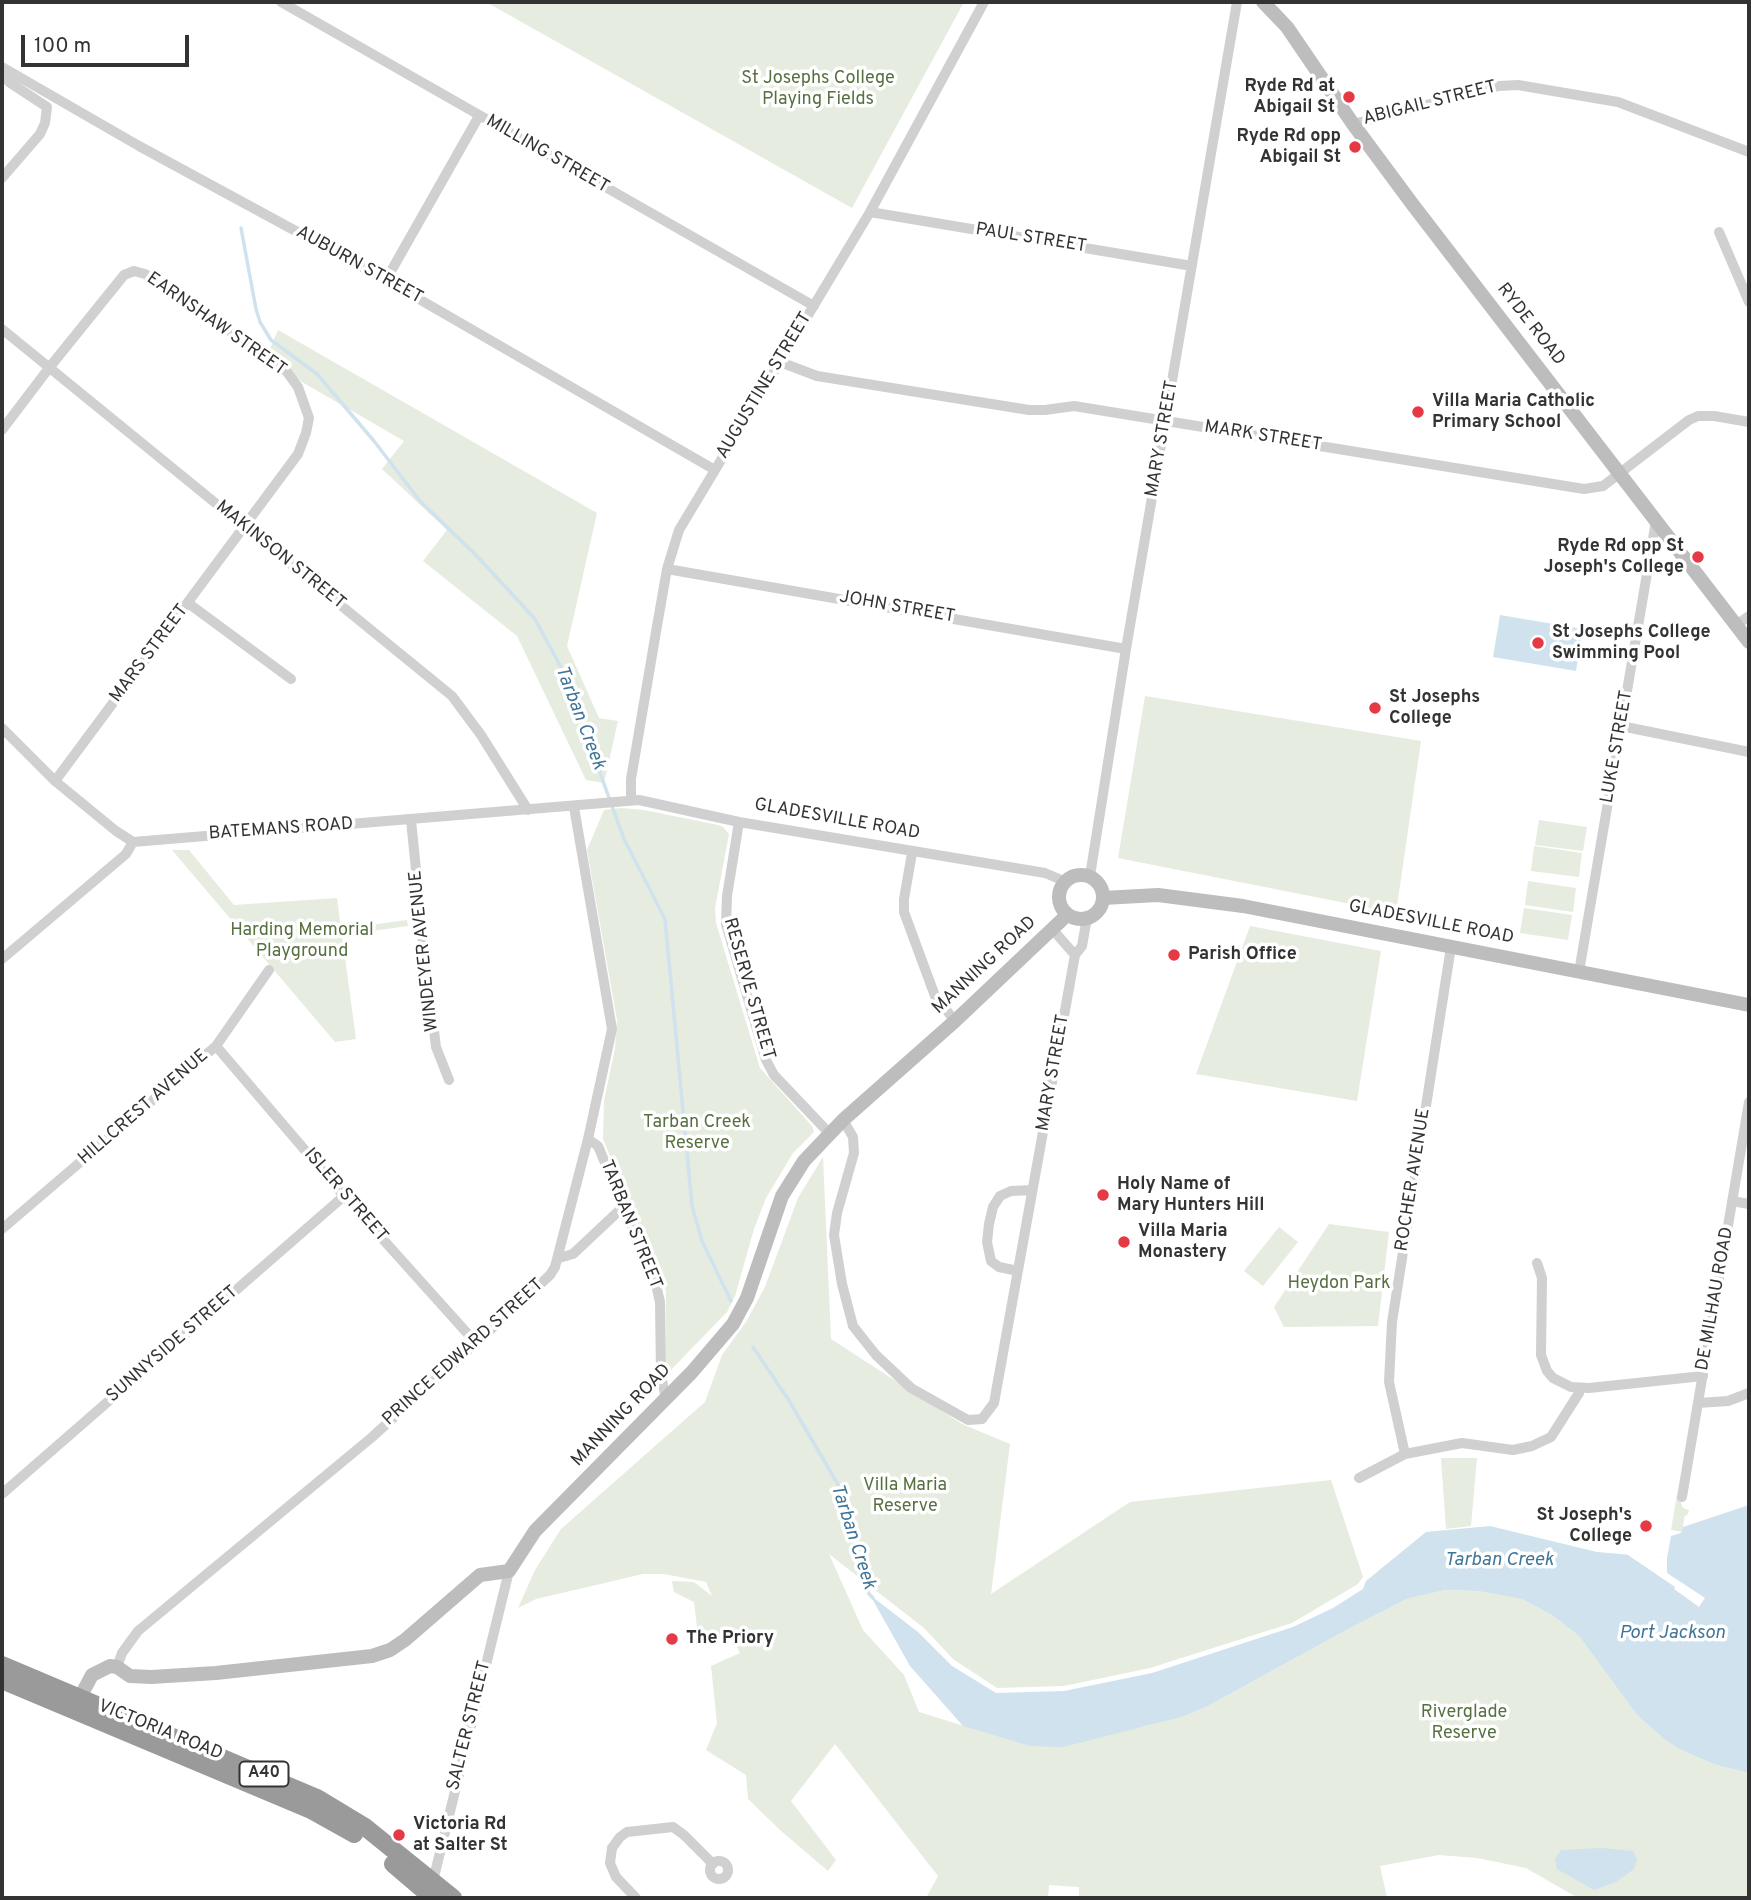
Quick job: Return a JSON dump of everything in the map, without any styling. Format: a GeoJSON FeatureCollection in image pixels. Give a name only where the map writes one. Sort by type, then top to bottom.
{"type":"FeatureCollection","features":[{"type":"Feature","properties":{"kind":"highway","name":"VICTORIA ROAD"},"geometry":{"type":"LineString","coordinates":[[2,1665],[76,1704]]}},
{"type":"Feature","properties":{"kind":"highway","name":"VICTORIA ROAD"},"geometry":{"type":"LineString","coordinates":[[2,1681],[76,1704],[317,1798],[365,1827],[433,1889],[453,1898]]}},
{"type":"Feature","properties":{"kind":"street","name":"MILLING STREET"},"geometry":{"type":"LineString","coordinates":[[281,2],[814,306]]}},
{"type":"Feature","properties":{"kind":"street","name":"AUGUSTINE STREET"},"geometry":{"type":"LineString","coordinates":[[628,800],[667,569],[679,530],[870,212],[984,2]]}},
{"type":"Feature","properties":{"kind":"street","name":"MARY STREET"},"geometry":{"type":"LineString","coordinates":[[1090,876],[1126,649],[1237,2]]}},
{"type":"Feature","properties":{"kind":"street","name":"RYDE ROAD"},"geometry":{"type":"LineString","coordinates":[[1264,2],[1287,26],[1353,124],[1413,205],[1749,642]]}},
{"type":"Feature","properties":{"kind":"street","name":"RYDE ROAD"},"geometry":{"type":"LineString","coordinates":[[1279,2],[1287,26]]}},
{"type":"Feature","properties":{"kind":"street","name":"AUBURN STREET"},"geometry":{"type":"LineString","coordinates":[[2,66],[139,146],[386,280],[715,470]]}},
{"type":"Feature","properties":{"kind":"street"},"geometry":{"type":"LineString","coordinates":[[2,74],[9,82],[47,107],[40,134],[2,178]]}},
{"type":"Feature","properties":{"kind":"street","name":"ABIGAIL STREET"},"geometry":{"type":"LineString","coordinates":[[1353,124],[1499,86],[1518,85],[1618,102],[1749,152]]}},
{"type":"Feature","properties":{"kind":"street"},"geometry":{"type":"LineString","coordinates":[[386,280],[479,116]]}},
{"type":"Feature","properties":{"kind":"street","name":"PAUL STREET"},"geometry":{"type":"LineString","coordinates":[[870,212],[1192,266]]}},
{"type":"Feature","properties":{"kind":"street"},"geometry":{"type":"LineString","coordinates":[[1719,232],[1749,302]]}},
{"type":"Feature","properties":{"kind":"street","name":"EARNSHAW STREET"},"geometry":{"type":"LineString","coordinates":[[2,430],[124,275],[134,271],[145,274],[287,372],[305,402],[309,418],[298,454],[244,527]]}},
{"type":"Feature","properties":{"kind":"street","name":"MAKINSON STREET"},"geometry":{"type":"LineString","coordinates":[[2,329],[452,696],[481,735],[528,810]]}},
{"type":"Feature","properties":{"kind":"street","name":"MARK STREET"},"geometry":{"type":"LineString","coordinates":[[780,362],[817,376],[1028,410],[1074,406],[1584,489],[1603,486],[1689,420],[1698,416],[1749,422]]}},
{"type":"Feature","properties":{"kind":"street","name":"LUKE STREET"},"geometry":{"type":"LineString","coordinates":[[1579,972],[1656,521]]}},
{"type":"Feature","properties":{"kind":"street","name":"MARS STREET"},"geometry":{"type":"LineString","coordinates":[[55,781],[244,527]]}},
{"type":"Feature","properties":{"kind":"street","name":"JOHN STREET"},"geometry":{"type":"LineString","coordinates":[[667,569],[1126,649]]}},
{"type":"Feature","properties":{"kind":"street"},"geometry":{"type":"LineString","coordinates":[[188,603],[291,679]]}},
{"type":"Feature","properties":{"kind":"street"},"geometry":{"type":"LineString","coordinates":[[1736,625],[1749,616]]}},
{"type":"Feature","properties":{"kind":"street"},"geometry":{"type":"LineString","coordinates":[[1621,726],[1749,752]]}},
{"type":"Feature","properties":{"kind":"street"},"geometry":{"type":"LineString","coordinates":[[2,728],[55,781],[116,831],[134,842],[126,854],[2,959]]}},
{"type":"Feature","properties":{"kind":"street","name":"GLADESVILLE ROAD"},"geometry":{"type":"LineString","coordinates":[[604,804],[628,800],[912,853],[1045,873],[1064,881]]}},
{"type":"Feature","properties":{"kind":"street","name":"BATEMANS ROAD"},"geometry":{"type":"LineString","coordinates":[[134,842],[604,804]]}},
{"type":"Feature","properties":{"kind":"street","name":"PRINCE EDWARD STREET"},"geometry":{"type":"LineString","coordinates":[[117,1667],[122,1653],[138,1632],[371,1438],[550,1275],[559,1258],[612,1029],[574,807]]}},
{"type":"Feature","properties":{"kind":"street","name":"WINDEYER AVENUE"},"geometry":{"type":"LineString","coordinates":[[411,820],[436,1047],[449,1080]]}},
{"type":"Feature","properties":{"kind":"street","name":"RESERVE STREET"},"geometry":{"type":"LineString","coordinates":[[739,822],[727,896],[726,924],[766,1060],[774,1075],[829,1133]]}},
{"type":"Feature","properties":{"kind":"street"},"geometry":{"type":"LineString","coordinates":[[912,853],[904,912],[935,996],[955,1021]]}},
{"type":"Feature","properties":{"kind":"street"},"geometry":{"type":"LineString","coordinates":[[1076,874],[1090,876],[1100,885],[1103,898],[1100,909],[1087,918],[1076,919],[1067,915],[1058,899],[1064,881],[1076,874]]}},
{"type":"Feature","properties":{"kind":"street","name":"GLADESVILLE ROAD"},"geometry":{"type":"LineString","coordinates":[[1103,898],[1158,895],[1194,898],[1404,936],[1749,1005]]}},
{"type":"Feature","properties":{"kind":"street","name":"MANNING ROAD"},"geometry":{"type":"LineString","coordinates":[[509,1571],[535,1531],[666,1399],[733,1324],[747,1298],[782,1196],[804,1161],[829,1133],[955,1021],[1067,915]]}},
{"type":"Feature","properties":{"kind":"street","name":"MARY STREET"},"geometry":{"type":"LineString","coordinates":[[843,1120],[853,1137],[854,1153],[837,1213],[834,1236],[852,1326],[876,1355],[911,1388],[968,1420],[982,1419],[994,1403],[1075,955],[1082,946],[1087,918]]}},
{"type":"Feature","properties":{"kind":"street"},"geometry":{"type":"LineString","coordinates":[[1053,930],[1075,955]]}},
{"type":"Feature","properties":{"kind":"street","name":"ROCHER AVENUE"},"geometry":{"type":"LineString","coordinates":[[1405,1454],[1390,1382],[1392,1322],[1451,947]]}},
{"type":"Feature","properties":{"kind":"street","name":"HILLCREST AVENUE"},"geometry":{"type":"LineString","coordinates":[[2,1229],[216,1046],[269,970]]}},
{"type":"Feature","properties":{"kind":"street","name":"ISLER STREET"},"geometry":{"type":"LineString","coordinates":[[216,1046],[344,1196],[476,1343]]}},
{"type":"Feature","properties":{"kind":"street","name":"DE MILHAU ROAD"},"geometry":{"type":"LineString","coordinates":[[1682,1497],[1749,1101]]}},
{"type":"Feature","properties":{"kind":"street","name":"TARBAN STREET"},"geometry":{"type":"LineString","coordinates":[[588,1139],[598,1146],[659,1295],[661,1376],[666,1399]]}},
{"type":"Feature","properties":{"kind":"street"},"geometry":{"type":"LineString","coordinates":[[1018,1271],[999,1267],[991,1261],[987,1242],[989,1224],[993,1207],[1000,1196],[1024,1189],[1032,1190]]}},
{"type":"Feature","properties":{"kind":"street","name":"SUNNYSIDE STREET"},"geometry":{"type":"LineString","coordinates":[[2,1494],[344,1196]]}},
{"type":"Feature","properties":{"kind":"street"},"geometry":{"type":"LineString","coordinates":[[1732,1201],[1749,1204]]}},
{"type":"Feature","properties":{"kind":"street"},"geometry":{"type":"LineString","coordinates":[[559,1258],[573,1254],[623,1207]]}},
{"type":"Feature","properties":{"kind":"street"},"geometry":{"type":"LineString","coordinates":[[1537,1263],[1542,1278],[1541,1355],[1553,1378],[1580,1391],[1703,1376]]}},
{"type":"Feature","properties":{"kind":"street"},"geometry":{"type":"LineString","coordinates":[[1359,1478],[1405,1454],[1462,1443],[1513,1450],[1532,1446],[1551,1437],[1580,1391]]}},
{"type":"Feature","properties":{"kind":"street"},"geometry":{"type":"LineString","coordinates":[[1698,1403],[1727,1401],[1749,1393]]}},
{"type":"Feature","properties":{"kind":"street"},"geometry":{"type":"LineString","coordinates":[[76,1704],[92,1675],[100,1669],[117,1667],[130,1676],[151,1677],[216,1673],[372,1656],[390,1650],[405,1640],[480,1575],[509,1571]]}},
{"type":"Feature","properties":{"kind":"street","name":"SALTER STREET"},"geometry":{"type":"LineString","coordinates":[[433,1889],[509,1571]]}},
{"type":"Feature","properties":{"kind":"street"},"geometry":{"type":"LineString","coordinates":[[636,1898],[616,1877],[610,1863],[612,1848],[627,1832],[673,1827],[713,1864]]}},
{"type":"Feature","properties":{"kind":"green space","name":"St Josephs College Playing Fields"},"geometry":{"type":"Polygon","coordinates":[[[486,2],[964,2],[852,208],[486,2]]]}},
{"type":"Feature","properties":{"kind":"green space"},"geometry":{"type":"Polygon","coordinates":[[[278,330],[597,513],[567,646],[599,718],[618,721],[604,783],[586,780],[517,636],[423,561],[447,530],[382,469],[404,441],[302,382],[269,351],[278,330]]]}},
{"type":"Feature","properties":{"kind":"green space"},"geometry":{"type":"Polygon","coordinates":[[[1145,696],[1421,741],[1396,913],[1118,858],[1145,696]]]}},
{"type":"Feature","properties":{"kind":"green space","name":"Tarban Creek Reserve"},"geometry":{"type":"Polygon","coordinates":[[[621,808],[718,825],[729,834],[715,908],[716,923],[760,1068],[812,1126],[814,1132],[793,1153],[766,1198],[735,1296],[727,1312],[665,1376],[666,1291],[603,1139],[604,1101],[615,1048],[617,1020],[587,850],[604,810],[621,808]]]}},
{"type":"Feature","properties":{"kind":"green space"},"geometry":{"type":"Polygon","coordinates":[[[1539,820],[1587,827],[1583,851],[1535,845],[1539,820]]]}},
{"type":"Feature","properties":{"kind":"green space"},"geometry":{"type":"Polygon","coordinates":[[[1534,846],[1582,853],[1579,877],[1531,871],[1534,846]]]}},
{"type":"Feature","properties":{"kind":"green space","name":"Harding Memorial Playground"},"geometry":{"type":"Polygon","coordinates":[[[172,850],[189,850],[234,905],[337,898],[341,929],[407,920],[408,926],[342,935],[356,1039],[335,1042],[172,850]]]}},
{"type":"Feature","properties":{"kind":"green space"},"geometry":{"type":"Polygon","coordinates":[[[1528,881],[1576,888],[1573,912],[1525,905],[1528,881]]]}},
{"type":"Feature","properties":{"kind":"green space"},"geometry":{"type":"Polygon","coordinates":[[[1524,908],[1572,915],[1568,940],[1520,933],[1524,908]]]}},
{"type":"Feature","properties":{"kind":"green space"},"geometry":{"type":"Polygon","coordinates":[[[1250,926],[1381,951],[1357,1101],[1196,1074],[1250,926]]]}},
{"type":"Feature","properties":{"kind":"green space","name":"Riverglade Reserve"},"geometry":{"type":"Polygon","coordinates":[[[823,1157],[831,1339],[962,1424],[1010,1444],[991,1594],[1130,1502],[1331,1480],[1363,1577],[1358,1584],[1292,1623],[1150,1668],[1064,1686],[997,1688],[953,1659],[924,1628],[829,1554],[863,1630],[904,1675],[919,1712],[1029,1746],[1147,1726],[1208,1706],[1407,1599],[1445,1590],[1478,1591],[1522,1599],[1552,1615],[1579,1636],[1637,1715],[1665,1740],[1716,1765],[1749,1773],[1749,1898],[1578,1898],[1526,1868],[1477,1858],[1439,1855],[1380,1866],[1387,1898],[1079,1898],[1079,1887],[1049,1885],[1048,1898],[926,1898],[938,1876],[835,1744],[791,1801],[836,1860],[828,1871],[748,1799],[746,1775],[706,1750],[717,1723],[711,1666],[740,1653],[728,1629],[727,1634],[699,1644],[694,1602],[674,1592],[672,1581],[694,1582],[712,1596],[706,1582],[664,1574],[643,1574],[536,1599],[518,1608],[535,1570],[561,1529],[705,1402],[722,1355],[746,1322],[765,1287],[798,1198],[823,1157]]]}},
{"type":"Feature","properties":{"kind":"green space","name":"Heydon Park"},"geometry":{"type":"Polygon","coordinates":[[[1329,1224],[1389,1232],[1378,1326],[1284,1327],[1274,1307],[1329,1224]]]}},
{"type":"Feature","properties":{"kind":"green space"},"geometry":{"type":"Polygon","coordinates":[[[1279,1227],[1298,1242],[1263,1286],[1244,1271],[1279,1227]]]}},
{"type":"Feature","properties":{"kind":"green space"},"geometry":{"type":"Polygon","coordinates":[[[1441,1458],[1477,1458],[1471,1526],[1446,1529],[1441,1458]]]}},
{"type":"Feature","properties":{"kind":"green space"},"geometry":{"type":"Polygon","coordinates":[[[1677,1494],[1683,1508],[1689,1510],[1684,1517],[1683,1532],[1671,1530],[1677,1494]]]}},
{"type":"Feature","properties":{"kind":"water","name":"St Josephs College Swimming Pool"},"geometry":{"type":"Polygon","coordinates":[[[1500,615],[1583,629],[1576,671],[1493,657],[1500,615]]]}},
{"type":"Feature","properties":{"kind":"water","name":"Port Jackson"},"geometry":{"type":"Polygon","coordinates":[[[1749,1505],[1749,1773],[1716,1765],[1665,1740],[1637,1715],[1579,1636],[1552,1615],[1522,1599],[1478,1591],[1445,1590],[1407,1599],[1208,1706],[1181,1717],[1063,1747],[1029,1746],[963,1726],[910,1666],[870,1595],[918,1632],[952,1666],[996,1693],[1064,1691],[1152,1673],[1293,1627],[1333,1608],[1363,1589],[1366,1581],[1426,1532],[1490,1526],[1597,1552],[1667,1558],[1671,1536],[1681,1533],[1683,1527],[1749,1505]]]}},
{"type":"Feature","properties":{"kind":"water"},"geometry":{"type":"Polygon","coordinates":[[[1602,1848],[1633,1851],[1637,1859],[1634,1869],[1616,1882],[1594,1890],[1557,1869],[1555,1859],[1561,1850],[1602,1848]]]}},
{"type":"Feature","properties":{"kind":"pier"},"geometry":{"type":"Polygon","coordinates":[[[1625,1553],[1667,1558],[1667,1573],[1705,1598],[1699,1607],[1625,1553]]]}},
{"type":"Feature","properties":{"kind":"waterway","name":"Tarban Creek"},"geometry":{"type":"LineString","coordinates":[[241,228],[256,309],[271,340],[317,374],[420,501],[476,555],[535,619],[563,671],[624,839],[665,919],[692,1206],[702,1241],[731,1301]]}},
{"type":"Feature","properties":{"kind":"waterway","name":"Tarban Creek"},"geometry":{"type":"LineString","coordinates":[[753,1347],[788,1399],[840,1488],[869,1594],[873,1598]]}},
{"type":"Feature","properties":{"kind":"place","name":"Ryde Rd at Abigail St"},"geometry":{"type":"Point","coordinates":[1349,97]}},
{"type":"Feature","properties":{"kind":"place","name":"Ryde Rd opp Abigail St"},"geometry":{"type":"Point","coordinates":[1355,147]}},
{"type":"Feature","properties":{"kind":"place","name":"Villa Maria Catholic Primary School"},"geometry":{"type":"Point","coordinates":[1418,412]}},
{"type":"Feature","properties":{"kind":"place","name":"Ryde Rd opp St Joseph's College"},"geometry":{"type":"Point","coordinates":[1698,557]}},
{"type":"Feature","properties":{"kind":"place","name":"St Josephs College Swimming Pool"},"geometry":{"type":"Point","coordinates":[1538,643]}},
{"type":"Feature","properties":{"kind":"place","name":"St Josephs College"},"geometry":{"type":"Point","coordinates":[1375,708]}},
{"type":"Feature","properties":{"kind":"place","name":"Parish Office"},"geometry":{"type":"Point","coordinates":[1174,955]}},
{"type":"Feature","properties":{"kind":"place","name":"Holy Name of Mary Hunters Hill"},"geometry":{"type":"Point","coordinates":[1103,1195]}},
{"type":"Feature","properties":{"kind":"place","name":"Villa Maria Monastery"},"geometry":{"type":"Point","coordinates":[1124,1242]}},
{"type":"Feature","properties":{"kind":"place","name":"St Joseph's College"},"geometry":{"type":"Point","coordinates":[1646,1526]}},
{"type":"Feature","properties":{"kind":"place","name":"The Priory"},"geometry":{"type":"Point","coordinates":[672,1639]}},
{"type":"Feature","properties":{"kind":"place","name":"Victoria Rd at Salter St"},"geometry":{"type":"Point","coordinates":[399,1835]}},
{"type":"Feature","properties":{"kind":"park label","name":"Villa Maria Reserve"},"geometry":{"type":"Point","coordinates":[905,1496]}}]}
